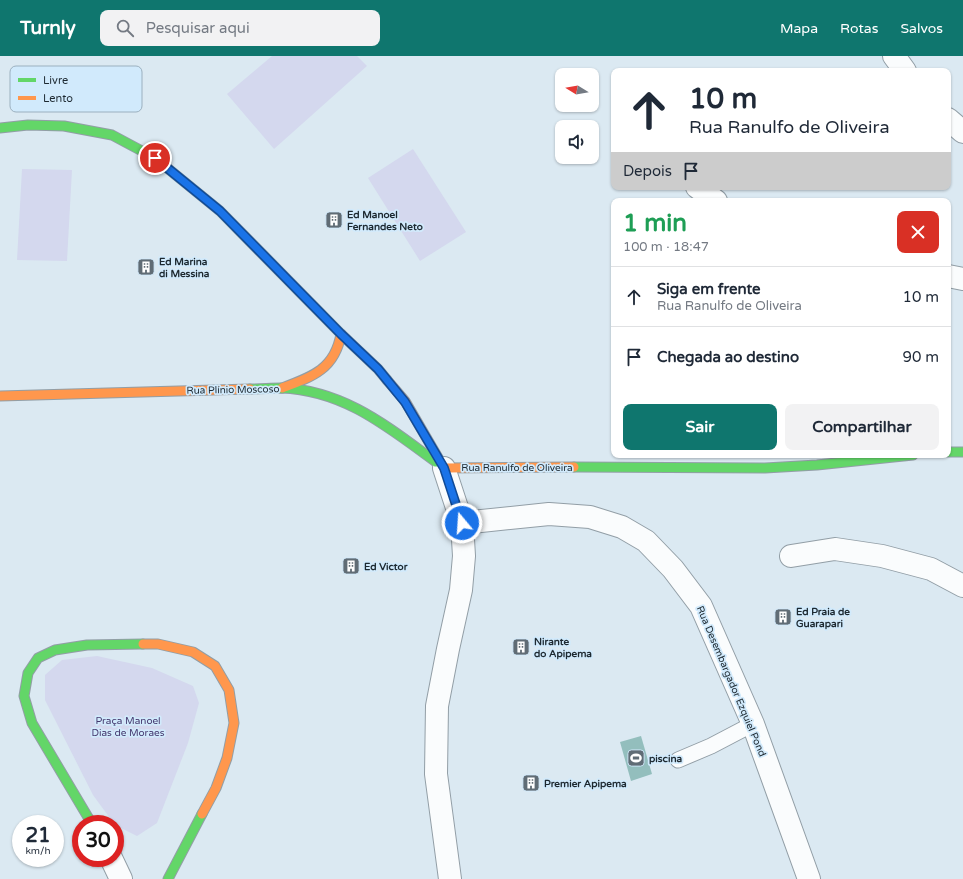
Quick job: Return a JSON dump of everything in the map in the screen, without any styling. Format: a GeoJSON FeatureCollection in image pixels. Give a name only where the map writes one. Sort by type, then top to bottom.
{"type":"FeatureCollection","features":[{"type":"Feature","properties":{"kind":"street"},"geometry":{"type":"LineString","coordinates":[[894,56],[903,68]]}},
{"type":"Feature","properties":{"kind":"street"},"geometry":{"type":"LineString","coordinates":[[951,122],[963,132]]}},
{"type":"Feature","properties":{"kind":"street"},"geometry":{"type":"LineString","coordinates":[[0,128],[28,125],[64,126],[112,136],[155,158],[220,211],[341,334],[378,369],[405,402],[444,468],[462,523],[464,556],[461,590],[437,706],[436,774],[450,879]]}},
{"type":"Feature","properties":{"kind":"street"},"geometry":{"type":"LineString","coordinates":[[701,190],[712,198]]}},
{"type":"Feature","properties":{"kind":"street"},"geometry":{"type":"LineString","coordinates":[[951,277],[963,279]]}},
{"type":"Feature","properties":{"kind":"street"},"geometry":{"type":"LineString","coordinates":[[282,388],[314,375],[326,368],[336,353],[341,334]]}},
{"type":"Feature","properties":{"kind":"street","name":"Rua Plínio Moscoso"},"geometry":{"type":"LineString","coordinates":[[0,396],[282,388],[321,394],[347,403],[372,416],[444,468]]}},
{"type":"Feature","properties":{"kind":"street"},"geometry":{"type":"LineString","coordinates":[[951,452],[963,452]]}},
{"type":"Feature","properties":{"kind":"street","name":"Rua Ranulfo de Oliveira"},"geometry":{"type":"LineString","coordinates":[[444,468],[765,468],[817,465],[884,458]]}},
{"type":"Feature","properties":{"kind":"street","name":"Rua Desembargador Ezquiel Pond"},"geometry":{"type":"LineString","coordinates":[[462,523],[549,514],[590,517],[622,527],[646,541],[673,569],[701,606],[753,724],[808,879]]}},
{"type":"Feature","properties":{"kind":"street"},"geometry":{"type":"LineString","coordinates":[[791,556],[835,549],[882,556],[931,569],[963,586]]}},
{"type":"Feature","properties":{"kind":"street"},"geometry":{"type":"LineString","coordinates":[[87,815],[32,723],[24,696],[28,672],[38,658],[55,650],[87,645],[158,644],[193,652],[215,666],[229,690],[234,724],[227,758],[216,788],[168,879]]}},
{"type":"Feature","properties":{"kind":"street"},"geometry":{"type":"LineString","coordinates":[[115,867],[121,879]]}},
{"type":"Feature","properties":{"kind":"lane"},"geometry":{"type":"LineString","coordinates":[[678,760],[711,746],[753,724]]}},
{"type":"Feature","properties":{"kind":"green space"},"geometry":{"type":"Polygon","coordinates":[[[272,56],[357,56],[367,66],[274,149],[227,94],[272,56]]]}},
{"type":"Feature","properties":{"kind":"green space"},"geometry":{"type":"Polygon","coordinates":[[[413,149],[466,232],[420,261],[368,178],[413,149]]]}},
{"type":"Feature","properties":{"kind":"green space"},"geometry":{"type":"Polygon","coordinates":[[[22,169],[72,170],[67,261],[17,260],[22,169]]]}},
{"type":"Feature","properties":{"kind":"green space","name":"Praça Manoel Dias de Moraes"},"geometry":{"type":"Polygon","coordinates":[[[97,656],[152,668],[193,686],[199,703],[188,743],[157,823],[137,836],[124,830],[124,815],[108,815],[93,795],[45,700],[45,675],[62,660],[97,656]]]}},
{"type":"Feature","properties":{"kind":"shaded area","name":"piscina"},"geometry":{"type":"Polygon","coordinates":[[[641,736],[652,774],[631,781],[620,742],[641,736]]]}},
{"type":"Feature","properties":{"kind":"traffic: fast"},"geometry":{"type":"LineString","coordinates":[[0,128],[28,125],[64,126],[112,135],[155,158],[220,211],[341,334],[378,369],[387,380]]}},
{"type":"Feature","properties":{"kind":"traffic: fast"},"geometry":{"type":"LineString","coordinates":[[250,389],[281,388],[304,390],[325,395],[364,413],[400,436],[436,462]]}},
{"type":"Feature","properties":{"kind":"traffic: fast"},"geometry":{"type":"LineString","coordinates":[[951,452],[963,452]]}},
{"type":"Feature","properties":{"kind":"traffic: fast"},"geometry":{"type":"LineString","coordinates":[[574,467],[765,468],[817,465],[884,458]]}},
{"type":"Feature","properties":{"kind":"traffic: fast"},"geometry":{"type":"LineString","coordinates":[[87,815],[32,723],[24,696],[28,673],[38,658],[55,650],[87,645],[143,644]]}},
{"type":"Feature","properties":{"kind":"traffic: fast"},"geometry":{"type":"LineString","coordinates":[[168,879],[202,814]]}},
{"type":"Feature","properties":{"kind":"traffic: slow"},"geometry":{"type":"LineString","coordinates":[[282,388],[303,380],[328,364],[338,346],[341,334]]}},
{"type":"Feature","properties":{"kind":"traffic: slow"},"geometry":{"type":"LineString","coordinates":[[387,380],[405,401],[444,468]]}},
{"type":"Feature","properties":{"kind":"traffic: slow"},"geometry":{"type":"LineString","coordinates":[[0,396],[250,389]]}},
{"type":"Feature","properties":{"kind":"traffic: slow"},"geometry":{"type":"LineString","coordinates":[[444,468],[574,467]]}},
{"type":"Feature","properties":{"kind":"traffic: slow"},"geometry":{"type":"LineString","coordinates":[[143,644],[158,644],[193,652],[215,666],[229,690],[234,723],[227,758],[216,788],[202,814]]}},
{"type":"Feature","properties":{"kind":"place","name":"Ed Manoel Fernandes Neto"},"geometry":{"type":"Point","coordinates":[334,220]}},
{"type":"Feature","properties":{"kind":"place","name":"Ed Marina di Messina"},"geometry":{"type":"Point","coordinates":[146,267]}},
{"type":"Feature","properties":{"kind":"place","name":"Ed Victor"},"geometry":{"type":"Point","coordinates":[351,566]}},
{"type":"Feature","properties":{"kind":"place","name":"Ed Praia de Guarapari"},"geometry":{"type":"Point","coordinates":[783,617]}},
{"type":"Feature","properties":{"kind":"place","name":"Nirante do Apipema"},"geometry":{"type":"Point","coordinates":[521,647]}},
{"type":"Feature","properties":{"kind":"place","name":"piscina"},"geometry":{"type":"Point","coordinates":[636,758]}},
{"type":"Feature","properties":{"kind":"place","name":"Premier Apipema"},"geometry":{"type":"Point","coordinates":[531,783]}},
{"type":"Feature","properties":{"kind":"route"},"geometry":{"type":"LineString","coordinates":[[155,158],[220,211],[341,334],[378,369],[405,402],[444,468],[462,523]]}}]}
